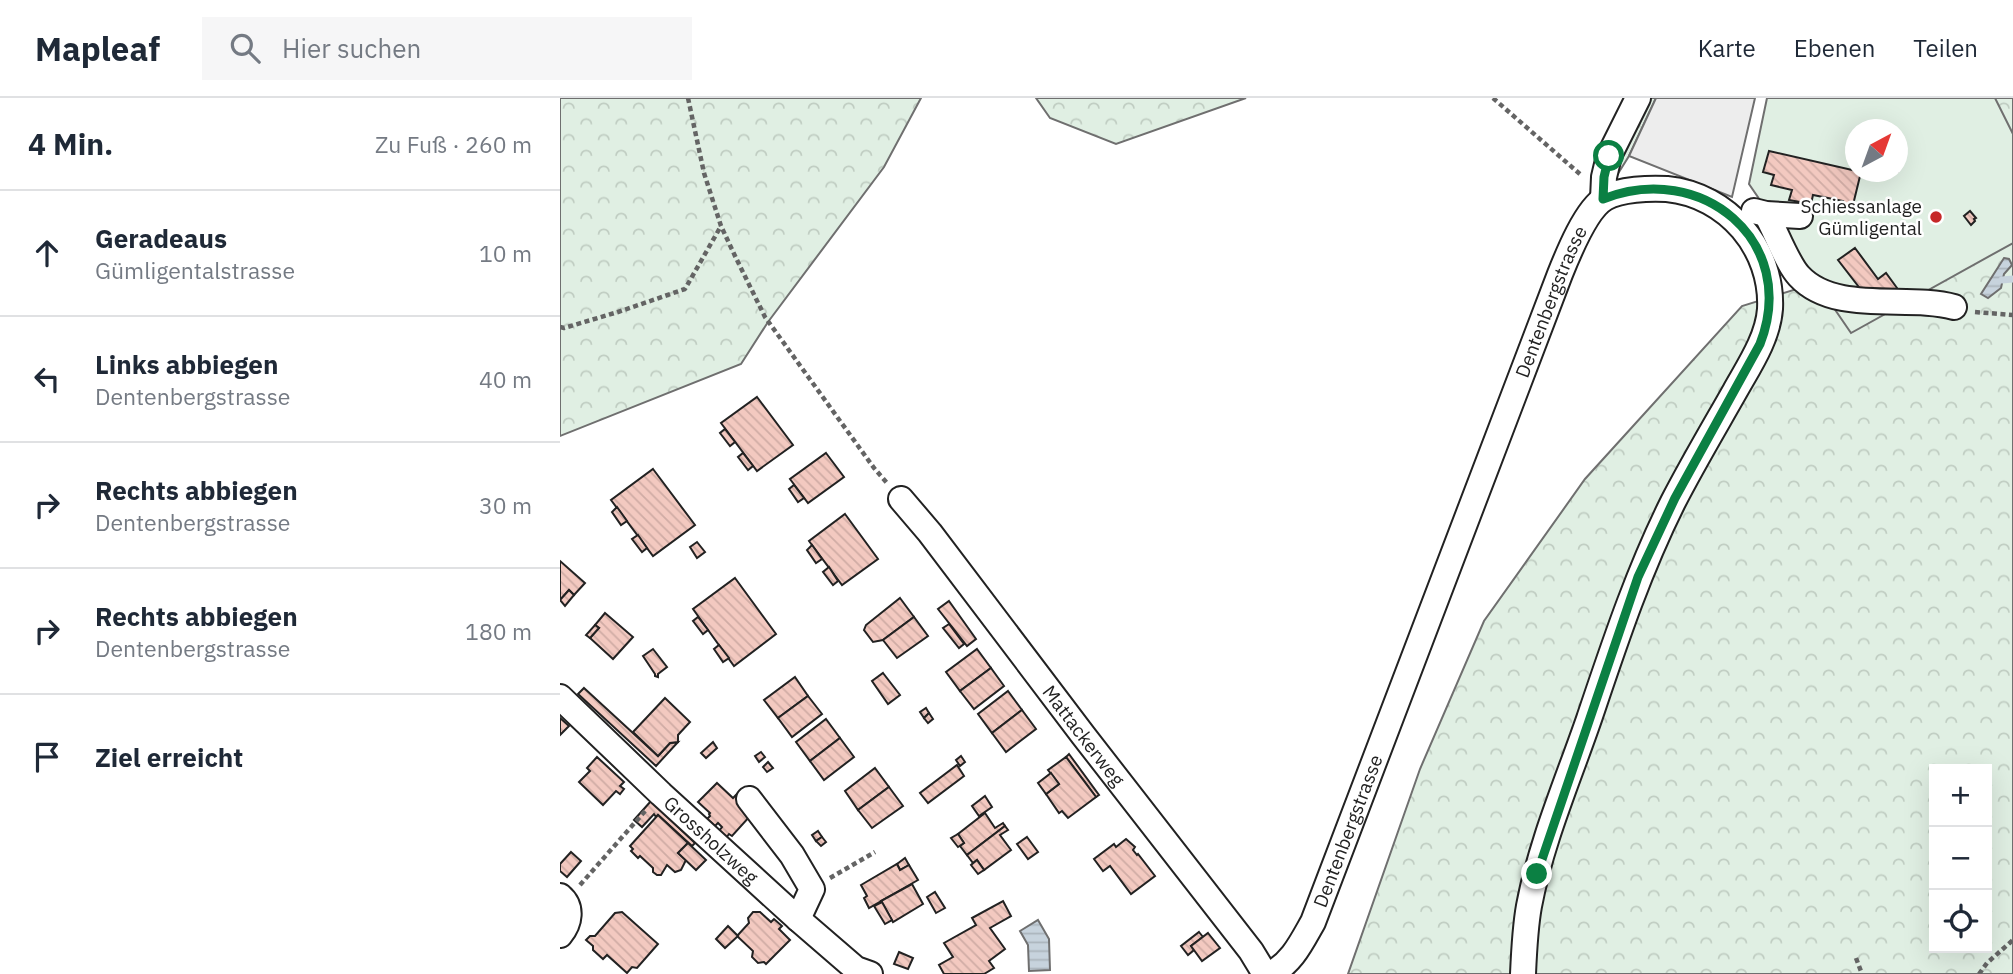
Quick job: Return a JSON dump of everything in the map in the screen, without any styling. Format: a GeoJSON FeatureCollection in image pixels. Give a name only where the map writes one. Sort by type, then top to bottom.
{"type":"FeatureCollection","features":[{"type":"Feature","properties":{"kind":"street"},"geometry":{"type":"LineString","coordinates":[[1523,974],[1528,915],[1540,863],[1638,577],[1675,498],[1747,369],[1767,327],[1770,311],[1766,271],[1754,245],[1745,230],[1721,207],[1698,196],[1668,189],[1633,190],[1603,199],[1609,156],[1638,98]]}},
{"type":"Feature","properties":{"kind":"street","name":"Dentenbergstrasse"},"geometry":{"type":"LineString","coordinates":[[1267,974],[1289,960],[1313,922],[1559,274],[1588,217],[1603,199]]}},
{"type":"Feature","properties":{"kind":"street"},"geometry":{"type":"LineString","coordinates":[[1727,212],[1742,208],[1766,214],[1800,216]]}},
{"type":"Feature","properties":{"kind":"street"},"geometry":{"type":"LineString","coordinates":[[1766,214],[1791,264],[1799,276],[1810,285],[1847,299],[1931,302],[1954,307]]}},
{"type":"Feature","properties":{"kind":"street","name":"Mattackerweg"},"geometry":{"type":"LineString","coordinates":[[901,499],[930,533],[1267,974]]}},
{"type":"Feature","properties":{"kind":"street"},"geometry":{"type":"LineString","coordinates":[[901,532],[930,533]]}},
{"type":"Feature","properties":{"kind":"street","name":"Grossholzweg"},"geometry":{"type":"LineString","coordinates":[[560,697],[798,919],[856,969],[870,974]]}},
{"type":"Feature","properties":{"kind":"street"},"geometry":{"type":"LineString","coordinates":[[749,799],[792,855],[811,889],[798,919]]}},
{"type":"Feature","properties":{"kind":"street"},"geometry":{"type":"LineString","coordinates":[[560,896],[566,901],[570,912],[565,929],[560,935]]}},
{"type":"Feature","properties":{"kind":"path"},"geometry":{"type":"LineString","coordinates":[[688,98],[704,173],[721,226],[765,317],[874,468],[901,499]]}},
{"type":"Feature","properties":{"kind":"path"},"geometry":{"type":"LineString","coordinates":[[1493,98],[1578,172],[1603,199]]}},
{"type":"Feature","properties":{"kind":"path"},"geometry":{"type":"LineString","coordinates":[[560,327],[618,312],[685,289],[721,226]]}},
{"type":"Feature","properties":{"kind":"path"},"geometry":{"type":"LineString","coordinates":[[1954,307],[1977,313],[2013,315]]}},
{"type":"Feature","properties":{"kind":"path"},"geometry":{"type":"LineString","coordinates":[[584,881],[646,809]]}},
{"type":"Feature","properties":{"kind":"path"},"geometry":{"type":"LineString","coordinates":[[811,889],[875,852]]}},
{"type":"Feature","properties":{"kind":"path"},"geometry":{"type":"LineString","coordinates":[[1979,974],[1987,963],[2013,940]]}},
{"type":"Feature","properties":{"kind":"path"},"geometry":{"type":"LineString","coordinates":[[1856,958],[1862,974]]}},
{"type":"Feature","properties":{"kind":"green space"},"geometry":{"type":"Polygon","coordinates":[[[560,98],[921,98],[884,167],[768,322],[741,364],[560,436],[560,98]]]}},
{"type":"Feature","properties":{"kind":"green space"},"geometry":{"type":"Polygon","coordinates":[[[1036,98],[1246,98],[1116,144],[1050,118],[1036,98]]]}},
{"type":"Feature","properties":{"kind":"green space"},"geometry":{"type":"Polygon","coordinates":[[[1644,98],[1656,98],[1629,156],[1614,180],[1617,155],[1644,98]]]}},
{"type":"Feature","properties":{"kind":"green space"},"geometry":{"type":"Polygon","coordinates":[[[1767,98],[1995,98],[2013,134],[2013,243],[1851,333],[1749,184],[1767,98]]]}},
{"type":"Feature","properties":{"kind":"green space"},"geometry":{"type":"Polygon","coordinates":[[[1927,98],[2013,98],[2013,974],[1348,974],[1420,769],[1484,621],[1585,479],[1742,306],[1800,288],[1876,304],[1927,98]]]}},
{"type":"Feature","properties":{"kind":"shaded area"},"geometry":{"type":"Polygon","coordinates":[[[1656,98],[1755,98],[1732,197],[1629,156],[1656,98]]]}},
{"type":"Feature","properties":{"kind":"shaded area"},"geometry":{"type":"Polygon","coordinates":[[[2004,258],[2009,259],[2012,265],[2004,274],[2001,288],[1988,298],[1981,294],[2004,258]]]}},
{"type":"Feature","properties":{"kind":"shaded area"},"geometry":{"type":"Polygon","coordinates":[[[1038,920],[1049,939],[1050,970],[1029,971],[1028,945],[1020,931],[1038,920]]]}},
{"type":"Feature","properties":{"kind":"building"},"geometry":{"type":"Polygon","coordinates":[[[1769,151],[1845,168],[1845,182],[1859,182],[1851,213],[1841,211],[1843,201],[1813,195],[1811,204],[1789,200],[1792,190],[1771,185],[1774,175],[1763,172],[1769,151]]]}},
{"type":"Feature","properties":{"kind":"building"},"geometry":{"type":"Polygon","coordinates":[[[1970,211],[1976,218],[1971,225],[1964,216],[1970,211]]]}},
{"type":"Feature","properties":{"kind":"building"},"geometry":{"type":"Polygon","coordinates":[[[1855,248],[1878,279],[1886,273],[1897,288],[1889,294],[1862,291],[1838,260],[1855,248]]]}},
{"type":"Feature","properties":{"kind":"building"},"geometry":{"type":"Polygon","coordinates":[[[757,397],[793,445],[757,471],[721,423],[757,397]]]}},
{"type":"Feature","properties":{"kind":"building"},"geometry":{"type":"Polygon","coordinates":[[[725,429],[735,442],[730,446],[720,433],[725,429]]]}},
{"type":"Feature","properties":{"kind":"building"},"geometry":{"type":"Polygon","coordinates":[[[743,453],[753,466],[748,470],[738,457],[743,453]]]}},
{"type":"Feature","properties":{"kind":"building"},"geometry":{"type":"Polygon","coordinates":[[[826,453],[844,477],[808,503],[790,479],[826,453]]]}},
{"type":"Feature","properties":{"kind":"building"},"geometry":{"type":"Polygon","coordinates":[[[653,469],[695,525],[653,556],[611,500],[653,469]]]}},
{"type":"Feature","properties":{"kind":"building"},"geometry":{"type":"Polygon","coordinates":[[[794,485],[804,498],[798,502],[789,489],[794,485]]]}},
{"type":"Feature","properties":{"kind":"building"},"geometry":{"type":"Polygon","coordinates":[[[617,507],[627,521],[621,525],[612,512],[617,507]]]}},
{"type":"Feature","properties":{"kind":"building"},"geometry":{"type":"Polygon","coordinates":[[[845,514],[878,559],[842,585],[809,541],[845,514]]]}},
{"type":"Feature","properties":{"kind":"building"},"geometry":{"type":"Polygon","coordinates":[[[638,535],[647,548],[642,552],[632,539],[638,535]]]}},
{"type":"Feature","properties":{"kind":"building"},"geometry":{"type":"Polygon","coordinates":[[[697,542],[705,552],[697,558],[690,547],[697,542]]]}},
{"type":"Feature","properties":{"kind":"building"},"geometry":{"type":"Polygon","coordinates":[[[812,545],[822,559],[816,563],[807,550],[812,545]]]}},
{"type":"Feature","properties":{"kind":"building"},"geometry":{"type":"Polygon","coordinates":[[[560,561],[585,583],[574,595],[569,590],[560,600],[560,561]]]}},
{"type":"Feature","properties":{"kind":"building"},"geometry":{"type":"Polygon","coordinates":[[[829,567],[838,581],[833,585],[823,572],[829,567]]]}},
{"type":"Feature","properties":{"kind":"building"},"geometry":{"type":"Polygon","coordinates":[[[735,578],[776,634],[734,666],[693,609],[735,578]]]}},
{"type":"Feature","properties":{"kind":"building"},"geometry":{"type":"Polygon","coordinates":[[[569,590],[574,595],[565,606],[560,600],[569,590]]]}},
{"type":"Feature","properties":{"kind":"building"},"geometry":{"type":"Polygon","coordinates":[[[900,598],[914,617],[883,640],[873,642],[864,630],[866,625],[900,598]]]}},
{"type":"Feature","properties":{"kind":"building"},"geometry":{"type":"Polygon","coordinates":[[[949,601],[976,639],[967,646],[938,609],[949,601]]]}},
{"type":"Feature","properties":{"kind":"building"},"geometry":{"type":"Polygon","coordinates":[[[605,613],[633,637],[613,659],[590,638],[599,628],[595,625],[605,613]]]}},
{"type":"Feature","properties":{"kind":"building"},"geometry":{"type":"Polygon","coordinates":[[[698,617],[708,630],[703,634],[693,621],[698,617]]]}},
{"type":"Feature","properties":{"kind":"building"},"geometry":{"type":"Polygon","coordinates":[[[914,617],[928,636],[897,658],[883,640],[914,617]]]}},
{"type":"Feature","properties":{"kind":"building"},"geometry":{"type":"Polygon","coordinates":[[[949,624],[964,644],[959,648],[943,628],[949,624]]]}},
{"type":"Feature","properties":{"kind":"building"},"geometry":{"type":"Polygon","coordinates":[[[595,625],[599,628],[590,638],[586,635],[595,625]]]}},
{"type":"Feature","properties":{"kind":"building"},"geometry":{"type":"Polygon","coordinates":[[[719,645],[729,658],[723,662],[714,649],[719,645]]]}},
{"type":"Feature","properties":{"kind":"building"},"geometry":{"type":"Polygon","coordinates":[[[653,649],[667,667],[658,677],[643,656],[653,649]]]}},
{"type":"Feature","properties":{"kind":"building"},"geometry":{"type":"Polygon","coordinates":[[[977,649],[991,668],[960,691],[946,672],[977,649]]]}},
{"type":"Feature","properties":{"kind":"building"},"geometry":{"type":"Polygon","coordinates":[[[991,668],[1004,686],[974,709],[960,691],[991,668]]]}},
{"type":"Feature","properties":{"kind":"building"},"geometry":{"type":"Polygon","coordinates":[[[883,673],[900,695],[888,704],[872,681],[883,673]]]}},
{"type":"Feature","properties":{"kind":"building"},"geometry":{"type":"Polygon","coordinates":[[[795,677],[808,696],[778,718],[764,700],[795,677]]]}},
{"type":"Feature","properties":{"kind":"building"},"geometry":{"type":"Polygon","coordinates":[[[584,688],[658,756],[670,743],[678,742],[656,766],[578,694],[584,688]]]}},
{"type":"Feature","properties":{"kind":"building"},"geometry":{"type":"Polygon","coordinates":[[[1008,691],[1022,710],[992,733],[978,714],[1008,691]]]}},
{"type":"Feature","properties":{"kind":"building"},"geometry":{"type":"Polygon","coordinates":[[[808,696],[822,714],[792,737],[778,718],[808,696]]]}},
{"type":"Feature","properties":{"kind":"building"},"geometry":{"type":"Polygon","coordinates":[[[665,698],[690,722],[678,735],[678,742],[670,743],[658,756],[633,732],[665,698]]]}},
{"type":"Feature","properties":{"kind":"building"},"geometry":{"type":"Polygon","coordinates":[[[926,708],[929,713],[924,718],[920,712],[926,708]]]}},
{"type":"Feature","properties":{"kind":"building"},"geometry":{"type":"Polygon","coordinates":[[[1022,710],[1036,729],[1006,752],[992,733],[1022,710]]]}},
{"type":"Feature","properties":{"kind":"building"},"geometry":{"type":"Polygon","coordinates":[[[929,713],[933,719],[928,723],[924,718],[929,713]]]}},
{"type":"Feature","properties":{"kind":"building"},"geometry":{"type":"Polygon","coordinates":[[[560,718],[569,726],[560,735],[560,718]]]}},
{"type":"Feature","properties":{"kind":"building"},"geometry":{"type":"Polygon","coordinates":[[[826,719],[840,738],[810,761],[796,742],[826,719]]]}},
{"type":"Feature","properties":{"kind":"building"},"geometry":{"type":"Polygon","coordinates":[[[840,738],[854,757],[824,780],[810,761],[840,738]]]}},
{"type":"Feature","properties":{"kind":"building"},"geometry":{"type":"Polygon","coordinates":[[[713,742],[717,748],[706,758],[701,753],[713,742]]]}},
{"type":"Feature","properties":{"kind":"building"},"geometry":{"type":"Polygon","coordinates":[[[761,752],[765,757],[759,762],[755,756],[761,752]]]}},
{"type":"Feature","properties":{"kind":"building"},"geometry":{"type":"Polygon","coordinates":[[[1069,754],[1099,795],[1096,797],[1066,757],[1069,754]]]}},
{"type":"Feature","properties":{"kind":"building"},"geometry":{"type":"Polygon","coordinates":[[[961,756],[965,762],[960,766],[956,760],[961,756]]]}},
{"type":"Feature","properties":{"kind":"building"},"geometry":{"type":"Polygon","coordinates":[[[597,757],[624,782],[620,786],[624,789],[620,794],[616,791],[603,805],[579,782],[590,771],[587,768],[597,757]]]}},
{"type":"Feature","properties":{"kind":"building"},"geometry":{"type":"Polygon","coordinates":[[[1066,757],[1096,797],[1068,818],[1062,811],[1059,813],[1046,794],[1059,784],[1048,770],[1066,757]]]}},
{"type":"Feature","properties":{"kind":"building"},"geometry":{"type":"Polygon","coordinates":[[[768,762],[773,768],[767,772],[763,767],[768,762]]]}},
{"type":"Feature","properties":{"kind":"building"},"geometry":{"type":"Polygon","coordinates":[[[957,765],[964,776],[928,803],[920,793],[957,765]]]}},
{"type":"Feature","properties":{"kind":"building"},"geometry":{"type":"Polygon","coordinates":[[[875,768],[889,787],[858,810],[845,791],[875,768]]]}},
{"type":"Feature","properties":{"kind":"building"},"geometry":{"type":"Polygon","coordinates":[[[1051,773],[1059,784],[1046,794],[1038,783],[1051,773]]]}},
{"type":"Feature","properties":{"kind":"building"},"geometry":{"type":"Polygon","coordinates":[[[717,783],[733,798],[737,794],[748,804],[751,815],[732,836],[729,834],[726,838],[719,831],[722,827],[718,823],[715,826],[707,819],[710,813],[698,802],[717,783]]]}},
{"type":"Feature","properties":{"kind":"building"},"geometry":{"type":"Polygon","coordinates":[[[889,787],[903,806],[872,828],[858,810],[889,787]]]}},
{"type":"Feature","properties":{"kind":"building"},"geometry":{"type":"Polygon","coordinates":[[[985,796],[992,807],[979,816],[972,806],[985,796]]]}},
{"type":"Feature","properties":{"kind":"building"},"geometry":{"type":"Polygon","coordinates":[[[651,801],[695,843],[692,846],[658,815],[656,817],[654,814],[642,827],[634,820],[651,801]]]}},
{"type":"Feature","properties":{"kind":"building"},"geometry":{"type":"Polygon","coordinates":[[[985,813],[995,828],[1003,823],[1005,826],[967,855],[960,846],[964,843],[958,834],[985,813]]]}},
{"type":"Feature","properties":{"kind":"building"},"geometry":{"type":"Polygon","coordinates":[[[658,815],[688,843],[678,853],[686,860],[681,870],[675,872],[667,865],[661,875],[653,872],[653,868],[640,856],[638,858],[630,846],[658,815]]]}},
{"type":"Feature","properties":{"kind":"building"},"geometry":{"type":"Polygon","coordinates":[[[1005,826],[1008,830],[1000,835],[1011,850],[984,870],[977,860],[973,863],[967,855],[1005,826]]]}},
{"type":"Feature","properties":{"kind":"building"},"geometry":{"type":"Polygon","coordinates":[[[818,831],[822,837],[816,841],[812,835],[818,831]]]}},
{"type":"Feature","properties":{"kind":"building"},"geometry":{"type":"Polygon","coordinates":[[[958,834],[964,843],[958,847],[951,838],[958,834]]]}},
{"type":"Feature","properties":{"kind":"building"},"geometry":{"type":"Polygon","coordinates":[[[822,837],[826,842],[821,846],[816,841],[822,837]]]}},
{"type":"Feature","properties":{"kind":"building"},"geometry":{"type":"Polygon","coordinates":[[[1027,837],[1038,852],[1028,859],[1017,844],[1027,837]]]}},
{"type":"Feature","properties":{"kind":"building"},"geometry":{"type":"Polygon","coordinates":[[[1126,839],[1135,847],[1133,850],[1155,876],[1131,894],[1110,866],[1103,871],[1094,859],[1114,844],[1116,847],[1126,839]]]}},
{"type":"Feature","properties":{"kind":"building"},"geometry":{"type":"Polygon","coordinates":[[[688,843],[706,860],[696,870],[678,853],[688,843]]]}},
{"type":"Feature","properties":{"kind":"building"},"geometry":{"type":"Polygon","coordinates":[[[571,852],[581,861],[567,877],[560,871],[560,864],[571,852]]]}},
{"type":"Feature","properties":{"kind":"building"},"geometry":{"type":"Polygon","coordinates":[[[905,858],[909,865],[900,870],[897,864],[905,858]]]}},
{"type":"Feature","properties":{"kind":"building"},"geometry":{"type":"Polygon","coordinates":[[[977,860],[984,870],[978,874],[971,865],[977,860]]]}},
{"type":"Feature","properties":{"kind":"building"},"geometry":{"type":"Polygon","coordinates":[[[897,864],[900,870],[909,865],[918,880],[869,908],[861,885],[897,864]]]}},
{"type":"Feature","properties":{"kind":"building"},"geometry":{"type":"Polygon","coordinates":[[[912,884],[923,904],[893,922],[881,901],[912,884]]]}},
{"type":"Feature","properties":{"kind":"building"},"geometry":{"type":"Polygon","coordinates":[[[935,892],[945,908],[936,913],[927,897],[935,892]]]}},
{"type":"Feature","properties":{"kind":"building"},"geometry":{"type":"Polygon","coordinates":[[[1003,901],[1011,916],[990,928],[1005,949],[989,961],[994,968],[984,974],[944,974],[939,965],[953,957],[944,943],[976,925],[972,918],[1003,901]]]}},
{"type":"Feature","properties":{"kind":"building"},"geometry":{"type":"Polygon","coordinates":[[[882,902],[892,920],[885,924],[874,906],[882,902]]]}},
{"type":"Feature","properties":{"kind":"building"},"geometry":{"type":"Polygon","coordinates":[[[622,912],[658,944],[637,968],[632,967],[627,973],[607,955],[603,959],[586,940],[595,936],[615,913],[622,912]]]}},
{"type":"Feature","properties":{"kind":"building"},"geometry":{"type":"Polygon","coordinates":[[[753,912],[760,912],[771,922],[774,919],[782,926],[779,929],[790,940],[766,964],[758,963],[752,957],[753,951],[737,936],[749,923],[748,918],[753,912]]]}},
{"type":"Feature","properties":{"kind":"building"},"geometry":{"type":"Polygon","coordinates":[[[728,926],[738,936],[725,948],[716,939],[728,926]]]}},
{"type":"Feature","properties":{"kind":"building"},"geometry":{"type":"Polygon","coordinates":[[[1199,932],[1203,937],[1191,946],[1194,950],[1188,955],[1181,946],[1199,932]]]}},
{"type":"Feature","properties":{"kind":"building"},"geometry":{"type":"Polygon","coordinates":[[[1208,933],[1220,948],[1202,961],[1191,946],[1208,933]]]}},
{"type":"Feature","properties":{"kind":"building"},"geometry":{"type":"Polygon","coordinates":[[[899,952],[913,958],[908,969],[894,964],[899,952]]]}},
{"type":"Feature","properties":{"kind":"waterway"},"geometry":{"type":"LineString","coordinates":[[2002,280],[2013,279]]}},
{"type":"Feature","properties":{"kind":"place","name":"Schiessanlage Gümligental"},"geometry":{"type":"Point","coordinates":[1936,217]}},
{"type":"Feature","properties":{"kind":"route"},"geometry":{"type":"LineString","coordinates":[[1537,874],[1638,577],[1675,498],[1760,344],[1770,311],[1766,271],[1745,230],[1733,217],[1721,207],[1698,196],[1668,189],[1633,190],[1603,199],[1605,168],[1609,156]]}}]}
